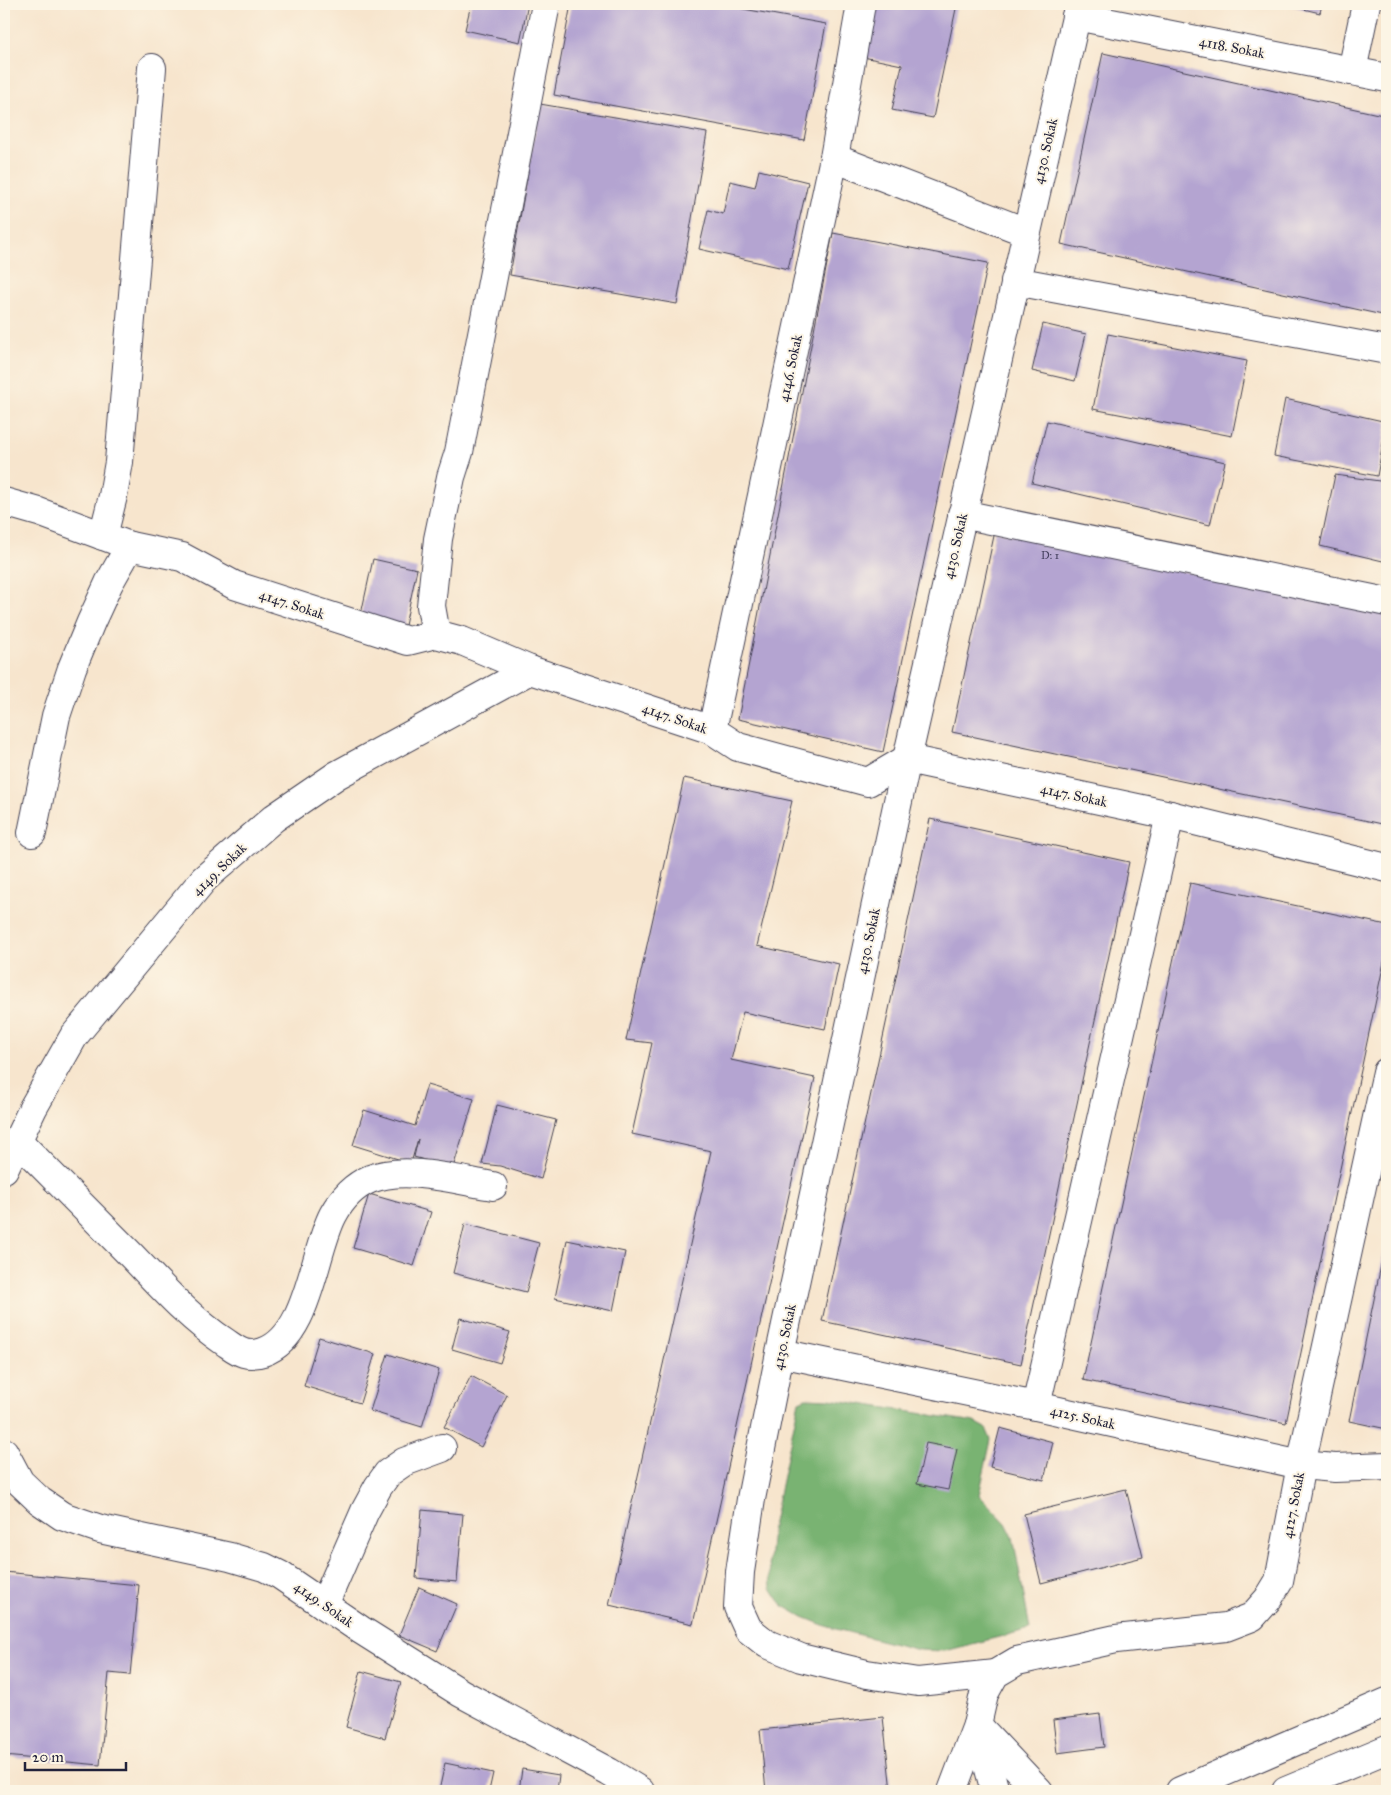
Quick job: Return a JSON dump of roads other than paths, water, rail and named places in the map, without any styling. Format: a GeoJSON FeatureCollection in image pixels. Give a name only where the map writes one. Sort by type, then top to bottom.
{"type":"FeatureCollection","features":[{"type":"Feature","properties":{"kind":"street"},"geometry":{"type":"LineString","coordinates":[[436,634],[431,606],[438,539],[451,477],[459,452],[546,4]]}},
{"type":"Feature","properties":{"kind":"street","name":"4146. Sokak"},"geometry":{"type":"LineString","coordinates":[[712,730],[834,158],[861,4]]}},
{"type":"Feature","properties":{"kind":"street"},"geometry":{"type":"LineString","coordinates":[[1352,71],[1366,4]]}},
{"type":"Feature","properties":{"kind":"street","name":"4118. Sokak"},"geometry":{"type":"LineString","coordinates":[[1077,10],[1387,78]]}},
{"type":"Feature","properties":{"kind":"street","name":"4130. Sokak"},"geometry":{"type":"LineString","coordinates":[[995,1674],[918,1682],[867,1674],[801,1658],[767,1644],[748,1629],[738,1607],[740,1572],[751,1499],[780,1352],[907,759],[1077,10]]}},
{"type":"Feature","properties":{"kind":"street"},"geometry":{"type":"LineString","coordinates":[[102,536],[113,496],[120,446],[152,68]]}},
{"type":"Feature","properties":{"kind":"street"},"geometry":{"type":"LineString","coordinates":[[834,158],[1026,232]]}},
{"type":"Feature","properties":{"kind":"street"},"geometry":{"type":"LineString","coordinates":[[1015,282],[1387,350]]}},
{"type":"Feature","properties":{"kind":"street","name":"4147. Sokak"},"geometry":{"type":"LineString","coordinates":[[4,502],[40,512],[130,546],[182,557],[234,585],[408,641],[436,634],[462,641],[530,670],[712,730],[738,747],[868,782],[907,759],[1170,815],[1387,868]]}},
{"type":"Feature","properties":{"kind":"street"},"geometry":{"type":"LineString","coordinates":[[962,514],[1387,602]]}},
{"type":"Feature","properties":{"kind":"street"},"geometry":{"type":"LineString","coordinates":[[32,833],[56,716],[72,668],[109,583],[130,546]]}},
{"type":"Feature","properties":{"kind":"street","name":"4149. Sokak"},"geometry":{"type":"LineString","coordinates":[[4,1169],[33,1108],[74,1036],[204,879],[274,818],[336,774],[530,670]]}},
{"type":"Feature","properties":{"kind":"street"},"geometry":{"type":"LineString","coordinates":[[1036,1406],[1170,815]]}},
{"type":"Feature","properties":{"kind":"street","name":"4127. Sokak"},"geometry":{"type":"LineString","coordinates":[[995,1674],[1017,1661],[1116,1639],[1226,1627],[1252,1617],[1268,1599],[1279,1581],[1301,1465],[1387,1072]]}},
{"type":"Feature","properties":{"kind":"street"},"geometry":{"type":"LineString","coordinates":[[17,1140],[208,1331],[236,1350],[246,1354],[256,1354],[267,1350],[290,1330],[298,1316],[324,1235],[342,1199],[356,1187],[370,1179],[387,1174],[408,1173],[493,1186]]}},
{"type":"Feature","properties":{"kind":"street","name":"4125. Sokak"},"geometry":{"type":"LineString","coordinates":[[780,1352],[1301,1465],[1334,1468],[1387,1466]]}},
{"type":"Feature","properties":{"kind":"street"},"geometry":{"type":"LineString","coordinates":[[324,1605],[365,1511],[388,1473],[404,1462],[442,1448]]}},
{"type":"Feature","properties":{"kind":"street","name":"4149. Sokak"},"geometry":{"type":"LineString","coordinates":[[4,1452],[20,1482],[40,1501],[62,1516],[100,1529],[230,1557],[264,1567],[296,1584],[324,1605],[461,1693],[609,1772],[640,1791]]}},
{"type":"Feature","properties":{"kind":"street"},"geometry":{"type":"LineString","coordinates":[[952,1791],[977,1725],[984,1694],[995,1674]]}},
{"type":"Feature","properties":{"kind":"street"},"geometry":{"type":"LineString","coordinates":[[1180,1791],[1387,1702]]}},
{"type":"Feature","properties":{"kind":"street"},"geometry":{"type":"LineString","coordinates":[[973,1791],[977,1725]]}},
{"type":"Feature","properties":{"kind":"street"},"geometry":{"type":"LineString","coordinates":[[977,1725],[995,1791]]}},
{"type":"Feature","properties":{"kind":"street"},"geometry":{"type":"LineString","coordinates":[[977,1725],[1039,1791]]}},
{"type":"Feature","properties":{"kind":"street"},"geometry":{"type":"LineString","coordinates":[[1286,1791],[1387,1749]]}}]}
